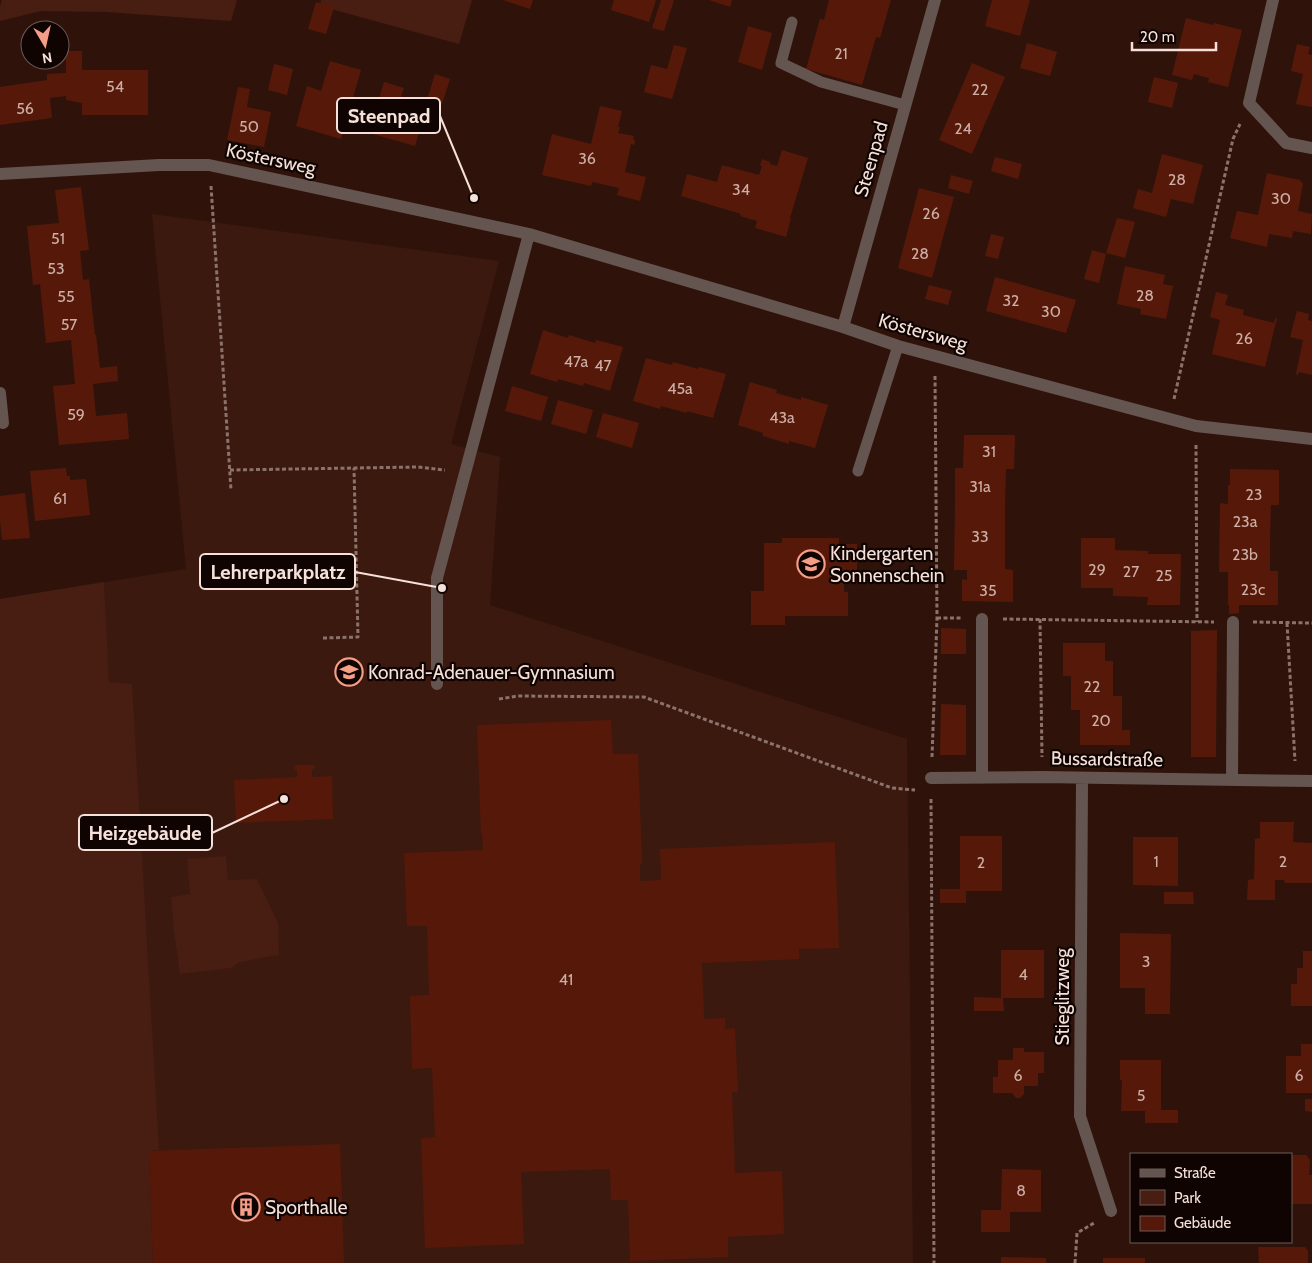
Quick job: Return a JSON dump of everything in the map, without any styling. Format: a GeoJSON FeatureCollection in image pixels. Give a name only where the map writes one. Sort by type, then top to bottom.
{"type":"FeatureCollection","features":[{"type":"Feature","properties":{"kind":"street","name":"Steenpad"},"geometry":{"type":"LineString","coordinates":[[843,328],[935,0]]}},
{"type":"Feature","properties":{"kind":"street"},"geometry":{"type":"LineString","coordinates":[[1273,0],[1249,103],[1286,143],[1312,148]]}},
{"type":"Feature","properties":{"kind":"street","name":"Köstersweg"},"geometry":{"type":"LineString","coordinates":[[0,174],[159,165],[209,165],[529,234],[898,346],[1196,426],[1312,439]]}},
{"type":"Feature","properties":{"kind":"street"},"geometry":{"type":"LineString","coordinates":[[437,684],[437,578],[529,234]]}},
{"type":"Feature","properties":{"kind":"street"},"geometry":{"type":"LineString","coordinates":[[0,393],[3,422]]}},
{"type":"Feature","properties":{"kind":"street"},"geometry":{"type":"LineString","coordinates":[[982,619],[982,778]]}},
{"type":"Feature","properties":{"kind":"street"},"geometry":{"type":"LineString","coordinates":[[1232,622],[1232,780]]}},
{"type":"Feature","properties":{"kind":"street","name":"Bussardstraße"},"geometry":{"type":"LineString","coordinates":[[931,778],[1042,777],[1312,781]]}},
{"type":"Feature","properties":{"kind":"street","name":"Stieglitzweg"},"geometry":{"type":"LineString","coordinates":[[1082,778],[1080,1116],[1111,1212]]}},
{"type":"Feature","properties":{"kind":"lane"},"geometry":{"type":"LineString","coordinates":[[792,22],[781,63],[821,82],[905,105]]}},
{"type":"Feature","properties":{"kind":"lane"},"geometry":{"type":"LineString","coordinates":[[858,471],[898,346]]}},
{"type":"Feature","properties":{"kind":"path"},"geometry":{"type":"LineString","coordinates":[[1170,418],[1233,139],[1249,103]]}},
{"type":"Feature","properties":{"kind":"path"},"geometry":{"type":"LineString","coordinates":[[209,165],[230,490]]}},
{"type":"Feature","properties":{"kind":"path"},"geometry":{"type":"LineString","coordinates":[[934,1263],[931,778],[937,618],[935,355]]}},
{"type":"Feature","properties":{"kind":"path"},"geometry":{"type":"LineString","coordinates":[[1196,426],[1197,622]]}},
{"type":"Feature","properties":{"kind":"path"},"geometry":{"type":"LineString","coordinates":[[230,470],[418,466],[465,472]]}},
{"type":"Feature","properties":{"kind":"path"},"geometry":{"type":"LineString","coordinates":[[323,638],[358,637],[354,468]]}},
{"type":"Feature","properties":{"kind":"path"},"geometry":{"type":"LineString","coordinates":[[937,618],[1312,623]]}},
{"type":"Feature","properties":{"kind":"path"},"geometry":{"type":"LineString","coordinates":[[1040,619],[1042,777]]}},
{"type":"Feature","properties":{"kind":"path"},"geometry":{"type":"LineString","coordinates":[[1287,622],[1296,781]]}},
{"type":"Feature","properties":{"kind":"path"},"geometry":{"type":"LineString","coordinates":[[499,699],[518,696],[644,697],[892,788],[931,791]]}},
{"type":"Feature","properties":{"kind":"path"},"geometry":{"type":"LineString","coordinates":[[1075,1263],[1077,1233],[1111,1212]]}},
{"type":"Feature","properties":{"kind":"shaded area","name":"Konrad-Adenauer-Gymnasium"},"geometry":{"type":"Polygon","coordinates":[[[152,214],[499,261],[451,444],[500,457],[490,605],[907,739],[913,1263],[0,1263],[0,599],[186,569],[152,214]]]}},
{"type":"Feature","properties":{"kind":"green space"},"geometry":{"type":"Polygon","coordinates":[[[2,0],[237,0],[231,21],[107,12],[41,11],[0,21],[2,0]]]}},
{"type":"Feature","properties":{"kind":"green space"},"geometry":{"type":"Polygon","coordinates":[[[321,0],[472,0],[459,44],[320,6],[321,0]]]}},
{"type":"Feature","properties":{"kind":"green space"},"geometry":{"type":"Polygon","coordinates":[[[104,582],[109,682],[132,684],[159,1150],[149,1151],[153,1263],[0,1263],[0,599],[104,582]]]}},
{"type":"Feature","properties":{"kind":"green space"},"geometry":{"type":"Polygon","coordinates":[[[226,856],[228,880],[257,879],[278,923],[279,955],[240,962],[231,968],[180,974],[171,897],[190,894],[187,859],[226,856]]]}},
{"type":"Feature","properties":{"kind":"building"},"geometry":{"type":"Polygon","coordinates":[[[503,0],[533,0],[530,9],[503,0]]]}},
{"type":"Feature","properties":{"kind":"building"},"geometry":{"type":"Polygon","coordinates":[[[614,0],[656,0],[649,22],[611,10],[614,0]]]}},
{"type":"Feature","properties":{"kind":"building"},"geometry":{"type":"Polygon","coordinates":[[[661,0],[674,0],[664,31],[652,28],[661,0]]]}},
{"type":"Feature","properties":{"kind":"building"},"geometry":{"type":"Polygon","coordinates":[[[709,0],[732,0],[730,7],[709,0]]]}},
{"type":"Feature","properties":{"kind":"building"},"geometry":{"type":"Polygon","coordinates":[[[829,0],[891,0],[880,38],[876,37],[862,85],[806,69],[820,19],[824,20],[829,0]]]}},
{"type":"Feature","properties":{"kind":"building"},"geometry":{"type":"Polygon","coordinates":[[[992,0],[1030,0],[1020,36],[985,26],[992,0]]]}},
{"type":"Feature","properties":{"kind":"building"},"geometry":{"type":"Polygon","coordinates":[[[316,2],[334,7],[326,34],[308,29],[316,2]]]}},
{"type":"Feature","properties":{"kind":"building"},"geometry":{"type":"Polygon","coordinates":[[[1186,18],[1242,30],[1228,87],[1208,82],[1209,78],[1194,74],[1192,80],[1172,75],[1186,18]]]}},
{"type":"Feature","properties":{"kind":"building"},"geometry":{"type":"Polygon","coordinates":[[[748,26],[772,33],[762,70],[738,62],[748,26]]]}},
{"type":"Feature","properties":{"kind":"building"},"geometry":{"type":"Polygon","coordinates":[[[1027,43],[1057,52],[1050,76],[1020,68],[1027,43]]]}},
{"type":"Feature","properties":{"kind":"building"},"geometry":{"type":"Polygon","coordinates":[[[1297,44],[1310,47],[1308,54],[1312,55],[1312,107],[1296,104],[1303,74],[1291,71],[1297,44]]]}},
{"type":"Feature","properties":{"kind":"building"},"geometry":{"type":"Polygon","coordinates":[[[674,45],[687,48],[672,99],[644,92],[651,65],[667,69],[674,45]]]}},
{"type":"Feature","properties":{"kind":"building"},"geometry":{"type":"Polygon","coordinates":[[[70,51],[82,51],[82,70],[148,70],[148,115],[82,115],[82,103],[66,100],[66,96],[50,98],[52,118],[0,125],[0,87],[47,80],[47,74],[66,73],[66,70],[70,70],[70,51]]]}},
{"type":"Feature","properties":{"kind":"building"},"geometry":{"type":"Polygon","coordinates":[[[330,61],[361,70],[341,139],[296,126],[307,86],[321,91],[330,61]]]}},
{"type":"Feature","properties":{"kind":"building"},"geometry":{"type":"Polygon","coordinates":[[[972,63],[1005,77],[972,154],[939,140],[972,63]]]}},
{"type":"Feature","properties":{"kind":"building"},"geometry":{"type":"Polygon","coordinates":[[[274,64],[293,69],[287,95],[268,90],[274,64]]]}},
{"type":"Feature","properties":{"kind":"building"},"geometry":{"type":"Polygon","coordinates":[[[435,74],[450,79],[442,104],[427,100],[435,74]]]}},
{"type":"Feature","properties":{"kind":"building"},"geometry":{"type":"Polygon","coordinates":[[[1154,77],[1178,83],[1172,108],[1148,102],[1154,77]]]}},
{"type":"Feature","properties":{"kind":"building"},"geometry":{"type":"Polygon","coordinates":[[[384,82],[404,88],[400,100],[426,108],[415,146],[369,133],[384,82]]]}},
{"type":"Feature","properties":{"kind":"building"},"geometry":{"type":"Polygon","coordinates":[[[238,87],[250,89],[247,107],[271,112],[264,147],[227,140],[238,87]]]}},
{"type":"Feature","properties":{"kind":"building"},"geometry":{"type":"Polygon","coordinates":[[[600,106],[622,111],[618,133],[634,136],[634,145],[631,144],[625,172],[646,177],[640,201],[617,195],[619,188],[592,182],[591,186],[542,175],[552,134],[591,144],[600,106]]]}},
{"type":"Feature","properties":{"kind":"building"},"geometry":{"type":"Polygon","coordinates":[[[782,150],[808,158],[786,237],[755,228],[757,221],[740,216],[741,214],[681,196],[687,174],[717,182],[722,165],[759,175],[762,159],[777,166],[782,150]]]}},
{"type":"Feature","properties":{"kind":"building"},"geometry":{"type":"Polygon","coordinates":[[[1162,154],[1203,165],[1193,204],[1171,199],[1166,217],[1133,208],[1138,189],[1152,193],[1162,154]]]}},
{"type":"Feature","properties":{"kind":"building"},"geometry":{"type":"Polygon","coordinates":[[[995,157],[1022,164],[1018,179],[991,171],[995,157]]]}},
{"type":"Feature","properties":{"kind":"building"},"geometry":{"type":"Polygon","coordinates":[[[1267,173],[1300,180],[1303,184],[1298,211],[1312,214],[1311,234],[1293,231],[1292,238],[1269,234],[1267,247],[1230,238],[1237,211],[1258,215],[1267,173]]]}},
{"type":"Feature","properties":{"kind":"building"},"geometry":{"type":"Polygon","coordinates":[[[951,175],[973,181],[969,194],[948,188],[951,175]]]}},
{"type":"Feature","properties":{"kind":"building"},"geometry":{"type":"Polygon","coordinates":[[[81,187],[89,250],[80,251],[83,280],[89,279],[100,368],[117,366],[118,381],[93,384],[96,416],[127,413],[129,439],[59,445],[53,386],[75,384],[71,340],[46,343],[40,284],[33,285],[27,226],[59,223],[55,190],[81,187]]]}},
{"type":"Feature","properties":{"kind":"building"},"geometry":{"type":"Polygon","coordinates":[[[919,188],[954,197],[932,278],[898,268],[919,188]]]}},
{"type":"Feature","properties":{"kind":"building"},"geometry":{"type":"Polygon","coordinates":[[[1117,218],[1135,222],[1125,258],[1106,253],[1117,218]]]}},
{"type":"Feature","properties":{"kind":"building"},"geometry":{"type":"Polygon","coordinates":[[[991,234],[1004,237],[998,259],[985,256],[991,234]]]}},
{"type":"Feature","properties":{"kind":"building"},"geometry":{"type":"Polygon","coordinates":[[[1092,250],[1106,254],[1099,283],[1084,279],[1092,250]]]}},
{"type":"Feature","properties":{"kind":"building"},"geometry":{"type":"Polygon","coordinates":[[[1125,266],[1165,275],[1163,284],[1173,286],[1166,319],[1140,314],[1141,309],[1117,304],[1125,266]]]}},
{"type":"Feature","properties":{"kind":"building"},"geometry":{"type":"Polygon","coordinates":[[[995,277],[1076,300],[1066,333],[986,311],[995,277]]]}},
{"type":"Feature","properties":{"kind":"building"},"geometry":{"type":"Polygon","coordinates":[[[929,285],[952,291],[948,305],[925,299],[929,285]]]}},
{"type":"Feature","properties":{"kind":"building"},"geometry":{"type":"Polygon","coordinates":[[[1216,292],[1228,295],[1225,305],[1244,310],[1243,315],[1274,323],[1275,318],[1277,318],[1265,367],[1212,354],[1220,320],[1210,317],[1216,292]]]}},
{"type":"Feature","properties":{"kind":"building"},"geometry":{"type":"Polygon","coordinates":[[[1297,311],[1309,314],[1308,320],[1312,321],[1312,375],[1299,372],[1298,375],[1296,374],[1303,340],[1290,337],[1297,311]]]}},
{"type":"Feature","properties":{"kind":"building"},"geometry":{"type":"Polygon","coordinates":[[[543,330],[568,338],[569,335],[595,343],[596,340],[623,347],[610,391],[584,383],[583,386],[558,379],[557,382],[530,374],[543,330]]]}},
{"type":"Feature","properties":{"kind":"building"},"geometry":{"type":"Polygon","coordinates":[[[646,358],[672,365],[673,362],[726,374],[713,418],[661,406],[660,409],[633,401],[646,358]]]}},
{"type":"Feature","properties":{"kind":"building"},"geometry":{"type":"Polygon","coordinates":[[[750,382],[777,390],[776,393],[801,400],[801,397],[828,405],[815,448],[789,441],[789,444],[763,436],[763,433],[738,425],[750,382]]]}},
{"type":"Feature","properties":{"kind":"building"},"geometry":{"type":"Polygon","coordinates":[[[512,386],[548,397],[541,421],[505,411],[512,386]]]}},
{"type":"Feature","properties":{"kind":"building"},"geometry":{"type":"Polygon","coordinates":[[[558,400],[593,410],[586,434],[551,424],[558,400]]]}},
{"type":"Feature","properties":{"kind":"building"},"geometry":{"type":"Polygon","coordinates":[[[603,413],[639,423],[632,448],[596,437],[603,413]]]}},
{"type":"Feature","properties":{"kind":"building"},"geometry":{"type":"Polygon","coordinates":[[[964,435],[1015,435],[1014,469],[1006,469],[1005,502],[1005,569],[1013,570],[1013,602],[962,601],[962,579],[967,580],[967,570],[954,570],[955,468],[963,468],[964,435]]]}},
{"type":"Feature","properties":{"kind":"building"},"geometry":{"type":"Polygon","coordinates":[[[66,468],[67,476],[70,476],[70,480],[86,479],[90,515],[35,521],[30,471],[66,468]]]}},
{"type":"Feature","properties":{"kind":"building"},"geometry":{"type":"Polygon","coordinates":[[[1230,469],[1279,470],[1279,505],[1271,505],[1270,538],[1270,571],[1278,571],[1278,605],[1239,605],[1239,613],[1229,614],[1228,572],[1219,572],[1220,503],[1228,504],[1230,469]]]}},
{"type":"Feature","properties":{"kind":"building"},"geometry":{"type":"Polygon","coordinates":[[[25,493],[30,538],[2,540],[0,496],[25,493]]]}},
{"type":"Feature","properties":{"kind":"building","name":"Kindergarten Sonnenschein"},"geometry":{"type":"Polygon","coordinates":[[[782,538],[839,538],[839,544],[857,544],[857,583],[844,583],[844,592],[848,592],[848,616],[785,616],[785,625],[751,625],[751,591],[764,591],[764,543],[782,543],[782,538]]]}},
{"type":"Feature","properties":{"kind":"building"},"geometry":{"type":"Polygon","coordinates":[[[1081,538],[1115,538],[1115,550],[1148,551],[1148,554],[1181,554],[1180,605],[1147,605],[1148,597],[1113,596],[1113,588],[1081,588],[1081,538]]]}},
{"type":"Feature","properties":{"kind":"building"},"geometry":{"type":"Polygon","coordinates":[[[941,628],[966,629],[966,654],[941,654],[941,628]]]}},
{"type":"Feature","properties":{"kind":"building"},"geometry":{"type":"Polygon","coordinates":[[[1217,630],[1216,757],[1191,757],[1191,631],[1217,630]]]}},
{"type":"Feature","properties":{"kind":"building"},"geometry":{"type":"Polygon","coordinates":[[[1063,643],[1105,643],[1105,661],[1113,661],[1113,696],[1122,696],[1122,730],[1130,730],[1130,745],[1080,745],[1080,710],[1071,710],[1071,676],[1063,676],[1063,643]]]}},
{"type":"Feature","properties":{"kind":"building"},"geometry":{"type":"Polygon","coordinates":[[[941,704],[966,705],[966,755],[940,755],[941,704]]]}},
{"type":"Feature","properties":{"kind":"building","name":"Konrad-Adenauer-Gymnasium"},"geometry":{"type":"Polygon","coordinates":[[[611,720],[613,754],[638,754],[642,863],[640,864],[640,881],[661,880],[660,849],[835,842],[839,948],[799,949],[799,959],[702,963],[704,1019],[725,1018],[725,1029],[735,1028],[738,1092],[732,1092],[735,1173],[782,1171],[784,1234],[728,1237],[728,1257],[630,1261],[628,1200],[611,1200],[610,1169],[521,1172],[524,1244],[425,1248],[421,1138],[435,1137],[432,1068],[412,1069],[410,996],[429,995],[427,926],[407,926],[404,853],[483,850],[477,725],[611,720]]]}},
{"type":"Feature","properties":{"kind":"building"},"geometry":{"type":"Polygon","coordinates":[[[296,765],[314,765],[312,777],[332,776],[333,819],[236,823],[234,780],[297,777],[297,770],[294,767],[296,765]]]}},
{"type":"Feature","properties":{"kind":"building"},"geometry":{"type":"Polygon","coordinates":[[[1260,822],[1294,822],[1293,842],[1312,843],[1312,883],[1285,883],[1284,880],[1275,880],[1275,900],[1247,900],[1248,880],[1254,879],[1255,839],[1260,838],[1260,822]]]}},
{"type":"Feature","properties":{"kind":"building"},"geometry":{"type":"Polygon","coordinates":[[[960,836],[1002,836],[1002,891],[966,891],[966,903],[940,903],[940,889],[960,889],[960,836]]]}},
{"type":"Feature","properties":{"kind":"building"},"geometry":{"type":"Polygon","coordinates":[[[1133,837],[1178,837],[1178,886],[1133,885],[1133,837]]]}},
{"type":"Feature","properties":{"kind":"building"},"geometry":{"type":"Polygon","coordinates":[[[1164,892],[1193,892],[1194,904],[1164,904],[1164,892]]]}},
{"type":"Feature","properties":{"kind":"building"},"geometry":{"type":"Polygon","coordinates":[[[1120,933],[1171,934],[1170,1014],[1145,1014],[1145,988],[1120,988],[1120,933]]]}},
{"type":"Feature","properties":{"kind":"building"},"geometry":{"type":"Polygon","coordinates":[[[1001,950],[1044,950],[1044,998],[1003,998],[1004,1011],[974,1011],[974,997],[1001,998],[1001,950]]]}},
{"type":"Feature","properties":{"kind":"building"},"geometry":{"type":"Polygon","coordinates":[[[1303,951],[1312,951],[1312,1006],[1291,1006],[1291,984],[1297,984],[1297,968],[1303,968],[1303,951]]]}},
{"type":"Feature","properties":{"kind":"building"},"geometry":{"type":"Polygon","coordinates":[[[1301,1044],[1312,1044],[1312,1093],[1286,1093],[1286,1056],[1301,1056],[1301,1044]]]}},
{"type":"Feature","properties":{"kind":"building"},"geometry":{"type":"Polygon","coordinates":[[[1013,1048],[1024,1048],[1024,1052],[1044,1052],[1044,1073],[1038,1073],[1038,1086],[1024,1086],[1024,1094],[1020,1098],[1016,1098],[1012,1093],[993,1093],[993,1077],[998,1077],[998,1060],[1013,1060],[1013,1048]]]}},
{"type":"Feature","properties":{"kind":"building"},"geometry":{"type":"Polygon","coordinates":[[[1120,1060],[1161,1060],[1161,1110],[1178,1110],[1178,1123],[1145,1123],[1145,1111],[1121,1111],[1122,1080],[1120,1080],[1120,1060]]]}},
{"type":"Feature","properties":{"kind":"building"},"geometry":{"type":"Polygon","coordinates":[[[1305,1099],[1312,1099],[1312,1112],[1305,1111],[1305,1099]]]}},
{"type":"Feature","properties":{"kind":"building","name":"Sporthalle"},"geometry":{"type":"Polygon","coordinates":[[[340,1144],[344,1263],[153,1263],[149,1151],[340,1144]]]}},
{"type":"Feature","properties":{"kind":"building"},"geometry":{"type":"Polygon","coordinates":[[[1292,1155],[1306,1155],[1310,1160],[1309,1175],[1312,1175],[1312,1204],[1292,1204],[1292,1155]]]}},
{"type":"Feature","properties":{"kind":"building"},"geometry":{"type":"Polygon","coordinates":[[[1002,1169],[1041,1170],[1041,1212],[1010,1212],[1010,1232],[981,1232],[981,1210],[1001,1210],[1002,1169]]]}},
{"type":"Feature","properties":{"kind":"building"},"geometry":{"type":"Polygon","coordinates":[[[1258,1247],[1305,1247],[1308,1251],[1308,1263],[1259,1263],[1258,1247]]]}},
{"type":"Feature","properties":{"kind":"building"},"geometry":{"type":"Polygon","coordinates":[[[1001,1257],[1046,1258],[1046,1263],[1001,1263],[1001,1257]]]}},
{"type":"Feature","properties":{"kind":"building"},"geometry":{"type":"Polygon","coordinates":[[[1103,1258],[1145,1258],[1145,1263],[1103,1263],[1103,1258]]]}},
{"type":"Feature","properties":{"kind":"place","name":"Steenpad"},"geometry":{"type":"Point","coordinates":[474,198]}},
{"type":"Feature","properties":{"kind":"place","name":"Kindergarten Sonnenschein"},"geometry":{"type":"Point","coordinates":[811,564]}},
{"type":"Feature","properties":{"kind":"place","name":"Lehrerparkplatz"},"geometry":{"type":"Point","coordinates":[442,588]}},
{"type":"Feature","properties":{"kind":"place","name":"Konrad-Adenauer-Gymnasium"},"geometry":{"type":"Point","coordinates":[349,672]}},
{"type":"Feature","properties":{"kind":"place","name":"Heizgebäude"},"geometry":{"type":"Point","coordinates":[284,799]}},
{"type":"Feature","properties":{"kind":"place","name":"Sporthalle"},"geometry":{"type":"Point","coordinates":[246,1207]}}]}
